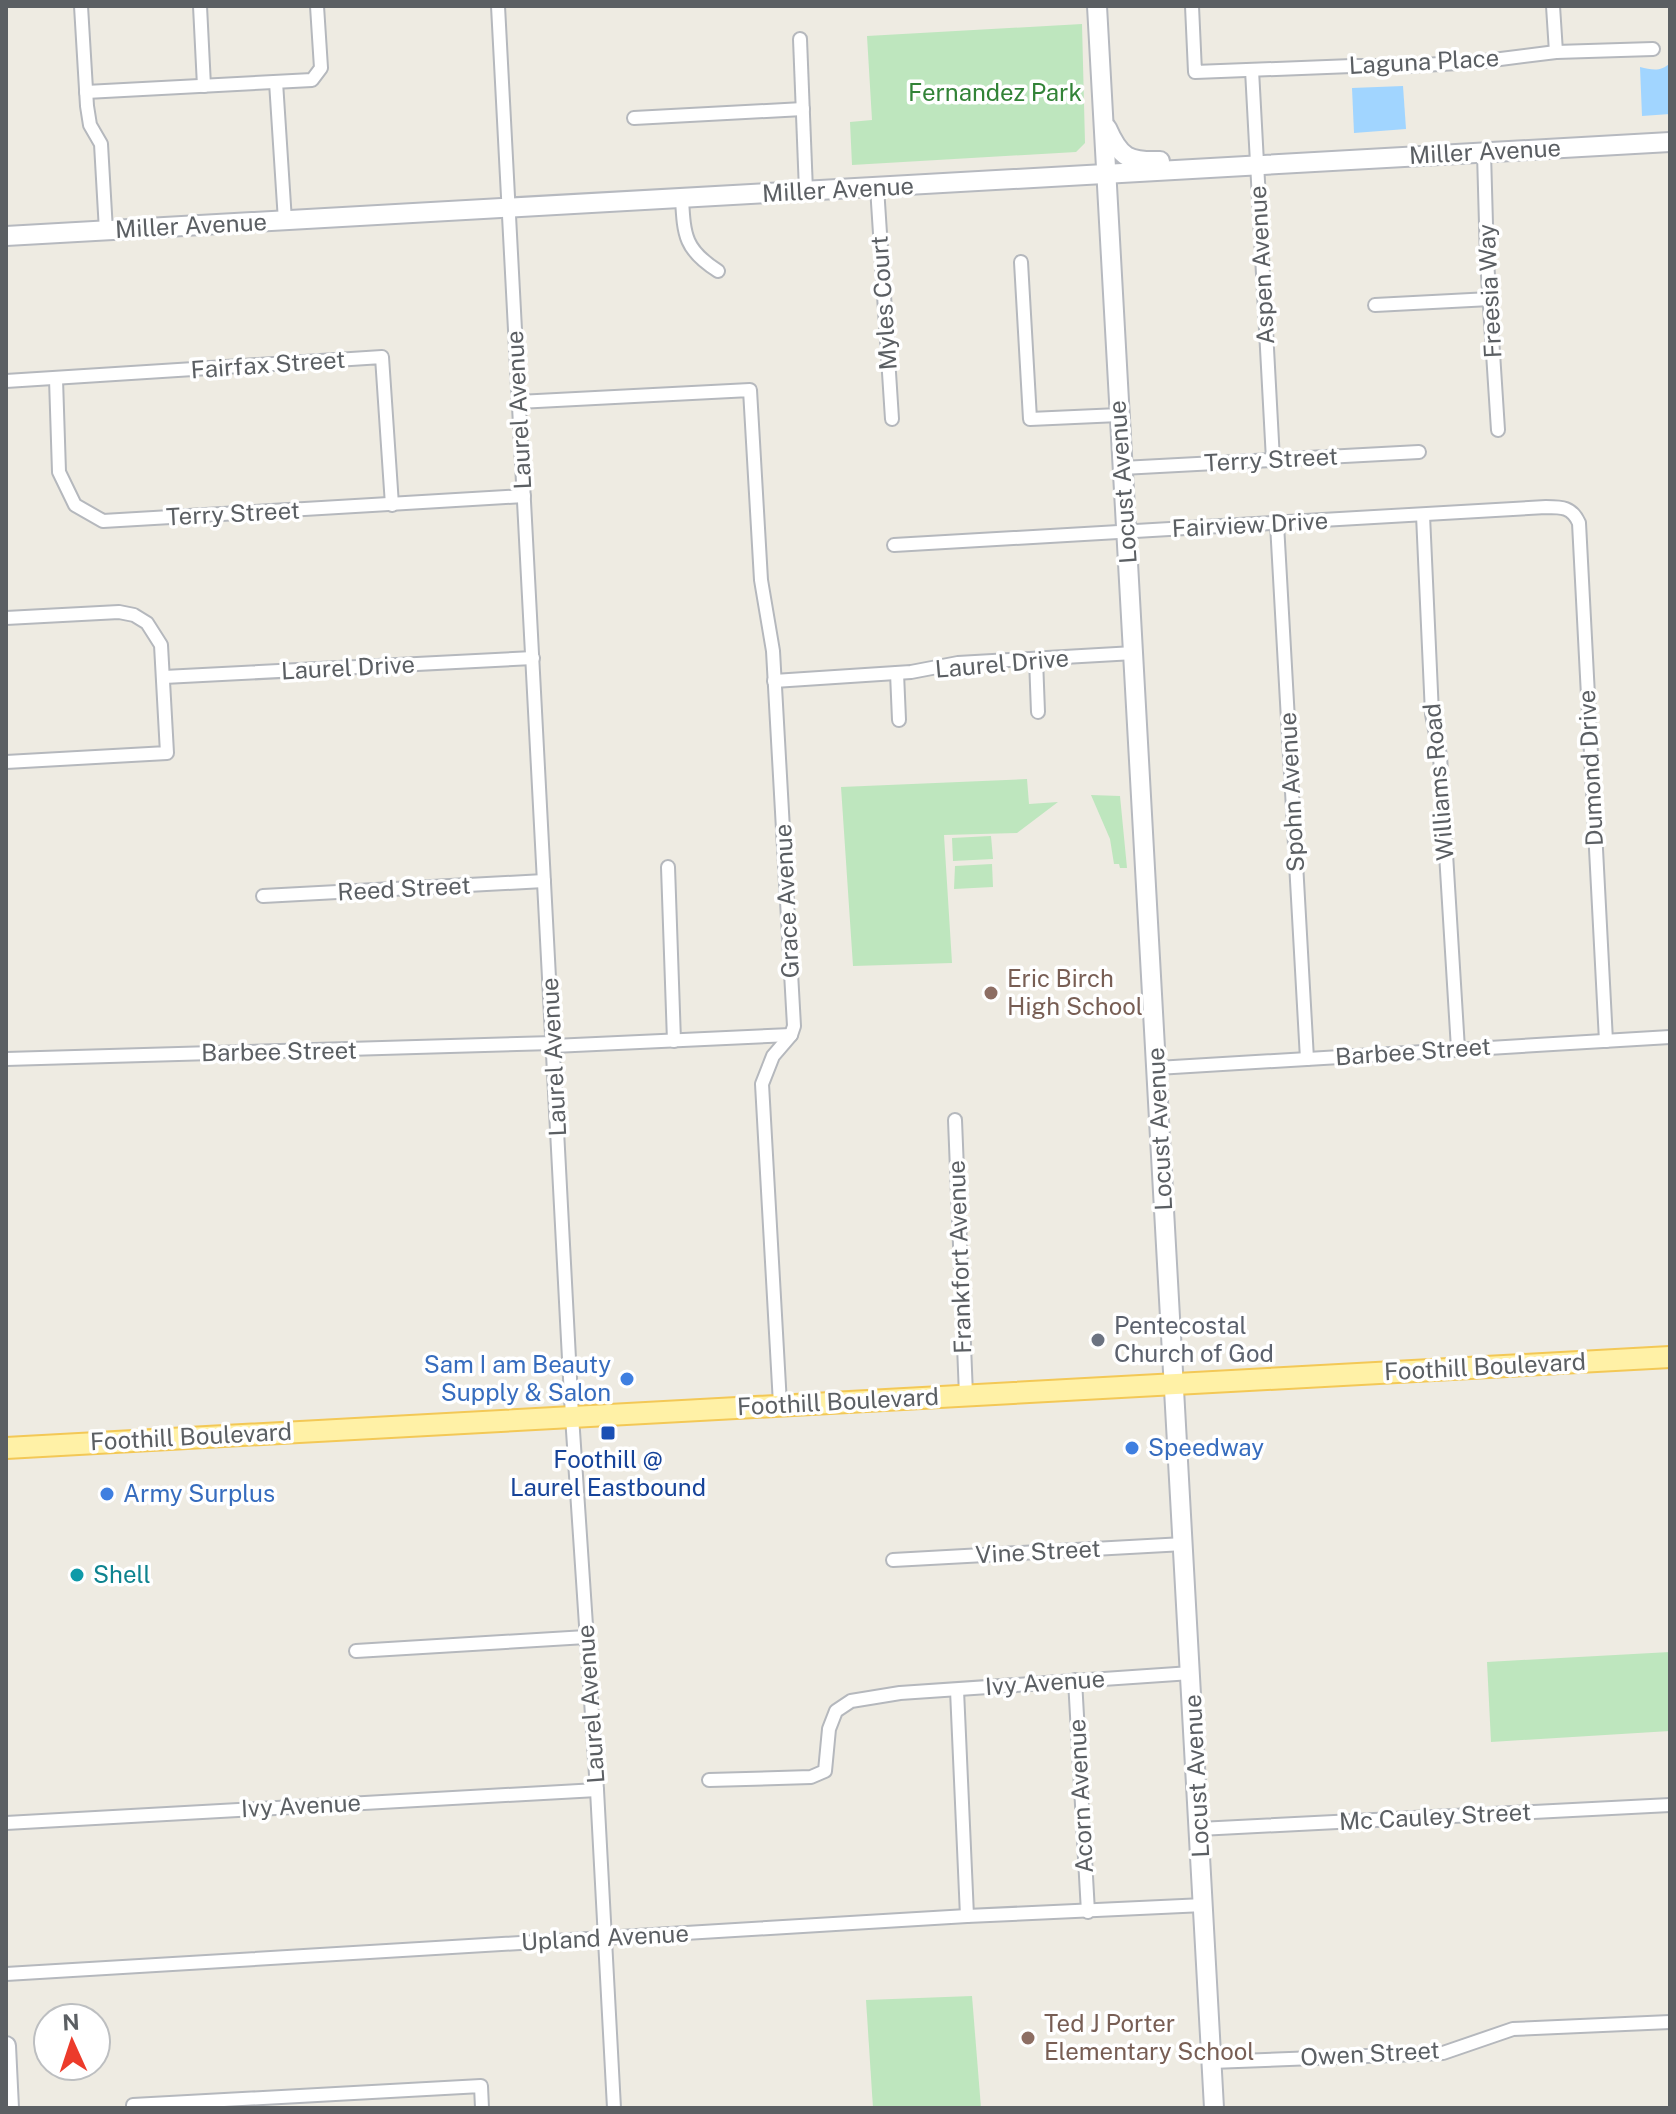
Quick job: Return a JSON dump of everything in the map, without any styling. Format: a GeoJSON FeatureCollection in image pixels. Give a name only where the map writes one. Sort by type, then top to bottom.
{"type":"FeatureCollection","features":[{"type":"Feature","properties":{"kind":"main road","name":"Foothill Boulevard"},"geometry":{"type":"LineString","coordinates":[[6,1448],[1670,1357]]}},
{"type":"Feature","properties":{"kind":"street"},"geometry":{"type":"LineString","coordinates":[[81,6],[90,125],[101,144],[106,231]]}},
{"type":"Feature","properties":{"kind":"street"},"geometry":{"type":"LineString","coordinates":[[200,6],[204,86]]}},
{"type":"Feature","properties":{"kind":"street"},"geometry":{"type":"LineString","coordinates":[[86,92],[312,80],[321,68],[317,6]]}},
{"type":"Feature","properties":{"kind":"street","name":"Laurel Avenue"},"geometry":{"type":"LineString","coordinates":[[498,6],[572,1416],[614,2108]]}},
{"type":"Feature","properties":{"kind":"street","name":"Locust Avenue"},"geometry":{"type":"LineString","coordinates":[[1097,6],[1214,2108]]}},
{"type":"Feature","properties":{"kind":"street","name":"Laguna Place"},"geometry":{"type":"LineString","coordinates":[[1192,6],[1195,72],[1477,62],[1556,52],[1653,49]]}},
{"type":"Feature","properties":{"kind":"street"},"geometry":{"type":"LineString","coordinates":[[1553,6],[1556,52]]}},
{"type":"Feature","properties":{"kind":"street"},"geometry":{"type":"LineString","coordinates":[[800,39],[806,191]]}},
{"type":"Feature","properties":{"kind":"street","name":"Aspen Avenue"},"geometry":{"type":"LineString","coordinates":[[1252,70],[1273,460]]}},
{"type":"Feature","properties":{"kind":"street"},"geometry":{"type":"LineString","coordinates":[[276,82],[285,221]]}},
{"type":"Feature","properties":{"kind":"street"},"geometry":{"type":"LineString","coordinates":[[634,118],[803,109]]}},
{"type":"Feature","properties":{"kind":"street"},"geometry":{"type":"LineString","coordinates":[[1103,117],[1116,147],[1131,160],[1181,160],[1227,168]]}},
{"type":"Feature","properties":{"kind":"street","name":"Miller Avenue"},"geometry":{"type":"LineString","coordinates":[[6,236],[1670,142]]}},
{"type":"Feature","properties":{"kind":"street","name":"Freesia Way"},"geometry":{"type":"LineString","coordinates":[[1484,153],[1498,430]]}},
{"type":"Feature","properties":{"kind":"street","name":"Myles Court"},"geometry":{"type":"LineString","coordinates":[[877,187],[892,419]]}},
{"type":"Feature","properties":{"kind":"street"},"geometry":{"type":"LineString","coordinates":[[682,199],[689,243],[697,258],[718,271]]}},
{"type":"Feature","properties":{"kind":"street"},"geometry":{"type":"LineString","coordinates":[[1021,262],[1030,419],[1119,415]]}},
{"type":"Feature","properties":{"kind":"street"},"geometry":{"type":"LineString","coordinates":[[1375,305],[1490,299]]}},
{"type":"Feature","properties":{"kind":"street","name":"Fairfax Street"},"geometry":{"type":"LineString","coordinates":[[6,381],[382,357],[392,505]]}},
{"type":"Feature","properties":{"kind":"street","name":"Terry Street"},"geometry":{"type":"LineString","coordinates":[[56,379],[59,472],[75,505],[103,521],[524,496]]}},
{"type":"Feature","properties":{"kind":"street","name":"Grace Avenue"},"geometry":{"type":"LineString","coordinates":[[518,402],[750,390],[761,580],[771,635],[774,681],[794,1026],[791,1035]]}},
{"type":"Feature","properties":{"kind":"street","name":"Terry Street"},"geometry":{"type":"LineString","coordinates":[[1122,468],[1419,452]]}},
{"type":"Feature","properties":{"kind":"street","name":"Fairview Drive"},"geometry":{"type":"LineString","coordinates":[[894,545],[1558,507]]}},
{"type":"Feature","properties":{"kind":"street","name":"Dumond Drive"},"geometry":{"type":"LineString","coordinates":[[1558,507],[1573,512],[1579,523],[1606,1041]]}},
{"type":"Feature","properties":{"kind":"street","name":"Williams Road"},"geometry":{"type":"LineString","coordinates":[[1423,515],[1432,714],[1440,756],[1458,1049]]}},
{"type":"Feature","properties":{"kind":"street","name":"Spohn Avenue"},"geometry":{"type":"LineString","coordinates":[[1277,524],[1307,1059]]}},
{"type":"Feature","properties":{"kind":"street"},"geometry":{"type":"LineString","coordinates":[[6,618],[119,612],[134,615],[147,623],[161,645],[167,753],[6,762]]}},
{"type":"Feature","properties":{"kind":"street","name":"Laurel Drive"},"geometry":{"type":"LineString","coordinates":[[774,681],[897,673],[958,663],[1134,653]]}},
{"type":"Feature","properties":{"kind":"street","name":"Laurel Drive"},"geometry":{"type":"LineString","coordinates":[[164,677],[533,658]]}},
{"type":"Feature","properties":{"kind":"street"},"geometry":{"type":"LineString","coordinates":[[1036,659],[1038,712]]}},
{"type":"Feature","properties":{"kind":"street"},"geometry":{"type":"LineString","coordinates":[[897,673],[899,720]]}},
{"type":"Feature","properties":{"kind":"street"},"geometry":{"type":"LineString","coordinates":[[668,867],[674,1041]]}},
{"type":"Feature","properties":{"kind":"street","name":"Reed Street"},"geometry":{"type":"LineString","coordinates":[[263,896],[544,881]]}},
{"type":"Feature","properties":{"kind":"street"},"geometry":{"type":"LineString","coordinates":[[780,1404],[762,1084],[773,1056],[791,1035]]}},
{"type":"Feature","properties":{"kind":"street","name":"Barbee Street"},"geometry":{"type":"LineString","coordinates":[[6,1059],[674,1041],[791,1035]]}},
{"type":"Feature","properties":{"kind":"street","name":"Barbee Street"},"geometry":{"type":"LineString","coordinates":[[1157,1068],[1670,1037]]}},
{"type":"Feature","properties":{"kind":"street","name":"Frankfort Avenue"},"geometry":{"type":"LineString","coordinates":[[955,1120],[966,1395]]}},
{"type":"Feature","properties":{"kind":"street","name":"Vine Street"},"geometry":{"type":"LineString","coordinates":[[893,1560],[1184,1544]]}},
{"type":"Feature","properties":{"kind":"street"},"geometry":{"type":"LineString","coordinates":[[356,1651],[586,1637]]}},
{"type":"Feature","properties":{"kind":"street","name":"Ivy Avenue"},"geometry":{"type":"LineString","coordinates":[[709,1780],[811,1777],[825,1771],[829,1729],[836,1711],[851,1701],[900,1693],[1191,1673]]}},
{"type":"Feature","properties":{"kind":"street","name":"Acorn Avenue"},"geometry":{"type":"LineString","coordinates":[[1075,1680],[1088,1912]]}},
{"type":"Feature","properties":{"kind":"street"},"geometry":{"type":"LineString","coordinates":[[957,1690],[967,1916]]}},
{"type":"Feature","properties":{"kind":"street","name":"Ivy Avenue"},"geometry":{"type":"LineString","coordinates":[[6,1823],[597,1790]]}},
{"type":"Feature","properties":{"kind":"street","name":"Mc Cauley Street"},"geometry":{"type":"LineString","coordinates":[[1199,1829],[1670,1805]]}},
{"type":"Feature","properties":{"kind":"street","name":"Upland Avenue"},"geometry":{"type":"LineString","coordinates":[[6,1974],[967,1916],[1204,1905]]}},
{"type":"Feature","properties":{"kind":"street","name":"Owen Street"},"geometry":{"type":"LineString","coordinates":[[1211,2062],[1443,2053],[1513,2029],[1670,2022]]}},
{"type":"Feature","properties":{"kind":"street"},"geometry":{"type":"LineString","coordinates":[[6,2046],[9,2108]]}},
{"type":"Feature","properties":{"kind":"street"},"geometry":{"type":"LineString","coordinates":[[133,2108],[133,2105],[481,2086],[482,2108]]}},
{"type":"Feature","properties":{"kind":"green space","name":"Fernandez Park"},"geometry":{"type":"Polygon","coordinates":[[[1082,24],[1085,143],[1076,152],[852,165],[850,122],[872,120],[867,36],[1082,24]]]}},
{"type":"Feature","properties":{"kind":"green space"},"geometry":{"type":"Polygon","coordinates":[[[1027,779],[1029,804],[1058,802],[1017,833],[944,835],[952,963],[853,966],[841,787],[1027,779]]]}},
{"type":"Feature","properties":{"kind":"green space"},"geometry":{"type":"Polygon","coordinates":[[[1091,795],[1120,796],[1127,868],[1114,864],[1110,839],[1091,795]]]}},
{"type":"Feature","properties":{"kind":"green space"},"geometry":{"type":"Polygon","coordinates":[[[991,836],[993,859],[953,861],[952,838],[991,836]]]}},
{"type":"Feature","properties":{"kind":"green space"},"geometry":{"type":"Polygon","coordinates":[[[992,864],[993,887],[954,889],[955,866],[992,864]]]}},
{"type":"Feature","properties":{"kind":"green space"},"geometry":{"type":"Polygon","coordinates":[[[1670,1652],[1670,1731],[1491,1742],[1487,1662],[1670,1652]]]}},
{"type":"Feature","properties":{"kind":"green space"},"geometry":{"type":"Polygon","coordinates":[[[972,1996],[981,2108],[873,2108],[866,2000],[972,1996]]]}},
{"type":"Feature","properties":{"kind":"water"},"geometry":{"type":"Polygon","coordinates":[[[1670,63],[1670,114],[1642,116],[1640,67],[1656,70],[1670,63]]]}},
{"type":"Feature","properties":{"kind":"water"},"geometry":{"type":"Polygon","coordinates":[[[1403,86],[1406,129],[1354,133],[1352,88],[1403,86]]]}},
{"type":"Feature","properties":{"kind":"place","name":"Eric Birch High School"},"geometry":{"type":"Point","coordinates":[991,993]}},
{"type":"Feature","properties":{"kind":"place","name":"Pentecostal Church of God"},"geometry":{"type":"Point","coordinates":[1098,1340]}},
{"type":"Feature","properties":{"kind":"place","name":"Sam I am Beauty Supply & Salon"},"geometry":{"type":"Point","coordinates":[627,1379]}},
{"type":"Feature","properties":{"kind":"place","name":"Foothill @ Laurel Eastbound"},"geometry":{"type":"Point","coordinates":[608,1433]}},
{"type":"Feature","properties":{"kind":"place","name":"Speedway"},"geometry":{"type":"Point","coordinates":[1132,1448]}},
{"type":"Feature","properties":{"kind":"place","name":"Army Surplus"},"geometry":{"type":"Point","coordinates":[107,1494]}},
{"type":"Feature","properties":{"kind":"place","name":"Shell"},"geometry":{"type":"Point","coordinates":[77,1575]}},
{"type":"Feature","properties":{"kind":"place","name":"Ted J Porter Elementary School"},"geometry":{"type":"Point","coordinates":[1028,2038]}}]}
